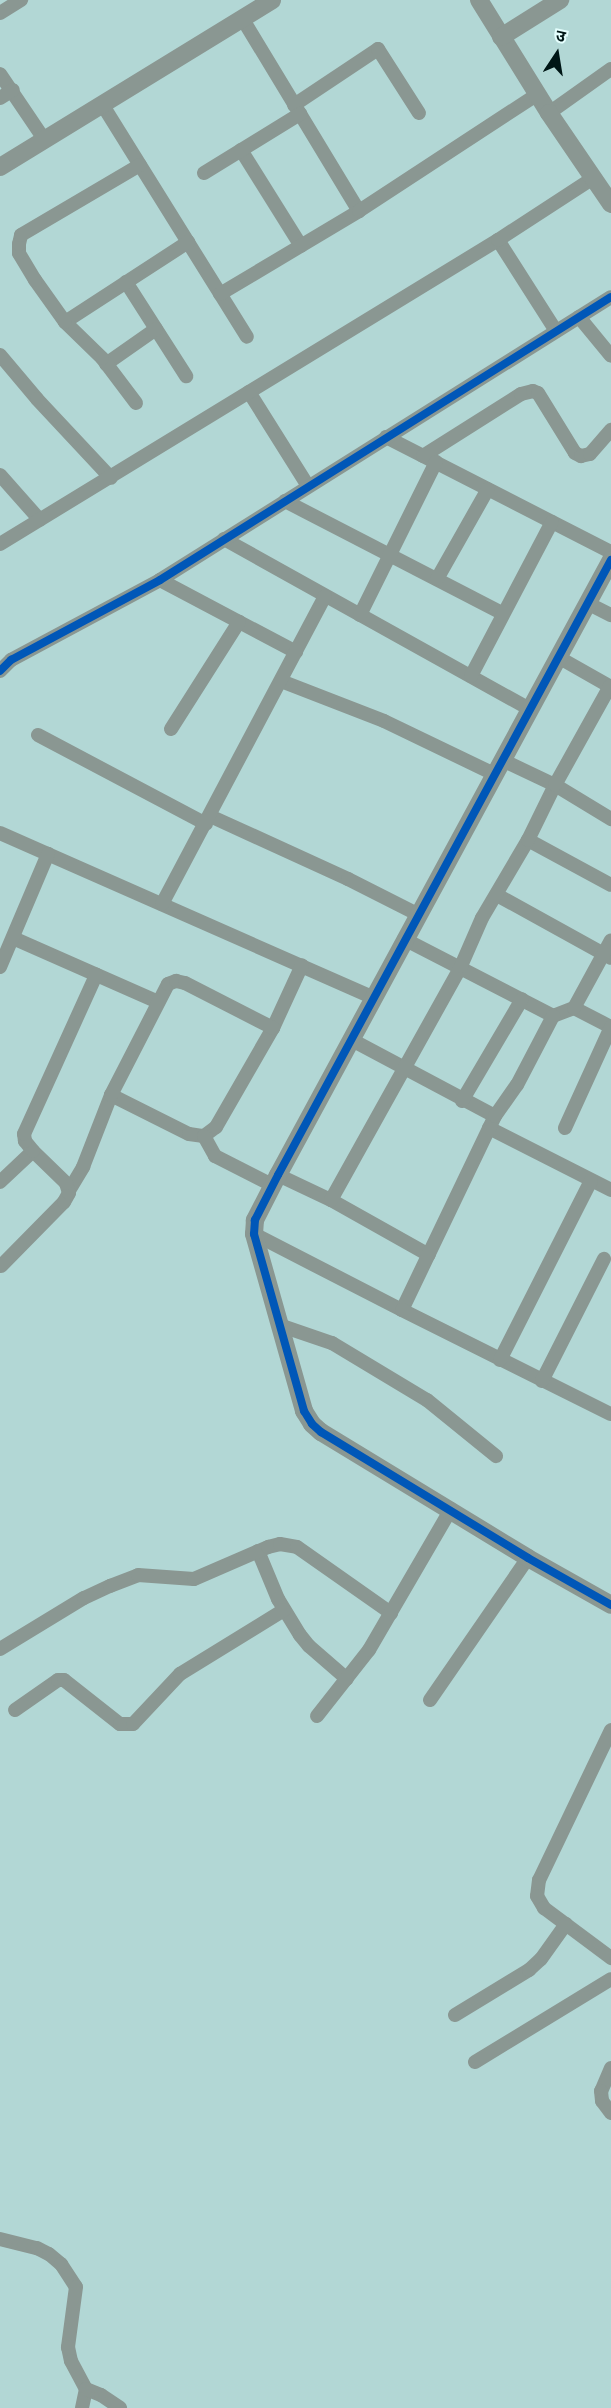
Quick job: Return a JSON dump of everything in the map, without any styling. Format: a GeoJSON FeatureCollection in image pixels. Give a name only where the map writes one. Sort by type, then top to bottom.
{"type":"FeatureCollection","features":[{"type":"Feature","properties":{"kind":"street"},"geometry":{"type":"LineString","coordinates":[[0,13],[21,0]]}},
{"type":"Feature","properties":{"kind":"street"},"geometry":{"type":"LineString","coordinates":[[0,168],[272,0]]}},
{"type":"Feature","properties":{"kind":"street"},"geometry":{"type":"LineString","coordinates":[[479,0],[549,113],[611,204]]}},
{"type":"Feature","properties":{"kind":"street"},"geometry":{"type":"LineString","coordinates":[[501,36],[560,0]]}},
{"type":"Feature","properties":{"kind":"street"},"geometry":{"type":"LineString","coordinates":[[242,18],[359,211]]}},
{"type":"Feature","properties":{"kind":"street"},"geometry":{"type":"LineString","coordinates":[[204,172],[241,150],[378,49],[419,113]]}},
{"type":"Feature","properties":{"kind":"street"},"geometry":{"type":"LineString","coordinates":[[549,113],[611,69]]}},
{"type":"Feature","properties":{"kind":"street"},"geometry":{"type":"LineString","coordinates":[[0,74],[44,139]]}},
{"type":"Feature","properties":{"kind":"street"},"geometry":{"type":"LineString","coordinates":[[0,98],[13,90]]}},
{"type":"Feature","properties":{"kind":"street"},"geometry":{"type":"LineString","coordinates":[[220,294],[359,211],[538,94]]}},
{"type":"Feature","properties":{"kind":"street"},"geometry":{"type":"LineString","coordinates":[[102,104],[247,337]]}},
{"type":"Feature","properties":{"kind":"street"},"geometry":{"type":"LineString","coordinates":[[241,150],[301,246]]}},
{"type":"Feature","properties":{"kind":"street"},"geometry":{"type":"LineString","coordinates":[[136,403],[106,364],[65,322],[19,254],[21,236],[140,165]]}},
{"type":"Feature","properties":{"kind":"street"},"geometry":{"type":"LineString","coordinates":[[0,544],[498,240],[593,178]]}},
{"type":"Feature","properties":{"kind":"street"},"geometry":{"type":"LineString","coordinates":[[498,240],[556,331]]}},
{"type":"Feature","properties":{"kind":"street"},"geometry":{"type":"LineString","coordinates":[[65,322],[188,242]]}},
{"type":"Feature","properties":{"kind":"street"},"geometry":{"type":"LineString","coordinates":[[126,282],[186,376]]}},
{"type":"Feature","properties":{"kind":"street"},"geometry":{"type":"LineString","coordinates":[[0,671],[10,660],[160,580],[611,297]]}},
{"type":"Feature","properties":{"kind":"street"},"geometry":{"type":"LineString","coordinates":[[579,317],[611,356]]}},
{"type":"Feature","properties":{"kind":"street"},"geometry":{"type":"LineString","coordinates":[[106,364],[156,330]]}},
{"type":"Feature","properties":{"kind":"street"},"geometry":{"type":"LineString","coordinates":[[0,355],[37,399],[111,478]]}},
{"type":"Feature","properties":{"kind":"street"},"geometry":{"type":"LineString","coordinates":[[360,615],[390,555],[429,459],[521,394],[533,391],[538,393],[575,453],[581,456],[590,454],[611,430]]}},
{"type":"Feature","properties":{"kind":"street"},"geometry":{"type":"LineString","coordinates":[[249,392],[308,486]]}},
{"type":"Feature","properties":{"kind":"street"},"geometry":{"type":"LineString","coordinates":[[386,437],[611,552]]}},
{"type":"Feature","properties":{"kind":"street"},"geometry":{"type":"LineString","coordinates":[[0,475],[40,520]]}},
{"type":"Feature","properties":{"kind":"street"},"geometry":{"type":"LineString","coordinates":[[437,579],[488,489]]}},
{"type":"Feature","properties":{"kind":"street"},"geometry":{"type":"LineString","coordinates":[[285,501],[502,613]]}},
{"type":"Feature","properties":{"kind":"street"},"geometry":{"type":"LineString","coordinates":[[471,676],[502,613],[552,522]]}},
{"type":"Feature","properties":{"kind":"street"},"geometry":{"type":"LineString","coordinates":[[224,539],[530,709]]}},
{"type":"Feature","properties":{"kind":"street"},"geometry":{"type":"LineString","coordinates":[[611,560],[372,997],[275,1180],[255,1220],[254,1234],[304,1411],[312,1424],[321,1432],[451,1509],[528,1558],[611,1605]]}},
{"type":"Feature","properties":{"kind":"street"},"geometry":{"type":"LineString","coordinates":[[160,580],[296,652]]}},
{"type":"Feature","properties":{"kind":"street"},"geometry":{"type":"LineString","coordinates":[[162,904],[325,596]]}},
{"type":"Feature","properties":{"kind":"street"},"geometry":{"type":"LineString","coordinates":[[587,603],[611,615]]}},
{"type":"Feature","properties":{"kind":"street"},"geometry":{"type":"LineString","coordinates":[[171,729],[239,622]]}},
{"type":"Feature","properties":{"kind":"street"},"geometry":{"type":"LineString","coordinates":[[331,1200],[461,966],[482,918],[528,840],[555,785],[610,686],[558,657]]}},
{"type":"Feature","properties":{"kind":"street"},"geometry":{"type":"LineString","coordinates":[[281,681],[498,767],[555,785],[607,818],[611,803]]}},
{"type":"Feature","properties":{"kind":"street"},"geometry":{"type":"LineString","coordinates":[[38,735],[208,820],[348,879],[417,915]]}},
{"type":"Feature","properties":{"kind":"street"},"geometry":{"type":"LineString","coordinates":[[0,833],[372,997]]}},
{"type":"Feature","properties":{"kind":"street"},"geometry":{"type":"LineString","coordinates":[[528,840],[611,885]]}},
{"type":"Feature","properties":{"kind":"street"},"geometry":{"type":"LineString","coordinates":[[0,967],[48,854]]}},
{"type":"Feature","properties":{"kind":"street"},"geometry":{"type":"LineString","coordinates":[[497,895],[606,956]]}},
{"type":"Feature","properties":{"kind":"street"},"geometry":{"type":"LineString","coordinates":[[13,938],[158,1002]]}},
{"type":"Feature","properties":{"kind":"street"},"geometry":{"type":"LineString","coordinates":[[404,939],[461,966],[553,1016]]}},
{"type":"Feature","properties":{"kind":"street"},"geometry":{"type":"LineString","coordinates":[[402,1310],[492,1122],[517,1085],[553,1016],[574,1008],[606,956],[611,939]]}},
{"type":"Feature","properties":{"kind":"street"},"geometry":{"type":"LineString","coordinates":[[111,1095],[189,1134],[204,1136],[216,1127],[273,1028],[302,965]]}},
{"type":"Feature","properties":{"kind":"street"},"geometry":{"type":"LineString","coordinates":[[70,1189],[33,1151],[25,1141],[24,1134],[96,975]]}},
{"type":"Feature","properties":{"kind":"street"},"geometry":{"type":"LineString","coordinates":[[1,1266],[64,1202],[83,1167],[111,1095],[168,984],[176,981],[185,983],[273,1028]]}},
{"type":"Feature","properties":{"kind":"street"},"geometry":{"type":"LineString","coordinates":[[462,1101],[522,999]]}},
{"type":"Feature","properties":{"kind":"street"},"geometry":{"type":"LineString","coordinates":[[565,1128],[611,1027],[574,1008]]}},
{"type":"Feature","properties":{"kind":"street"},"geometry":{"type":"LineString","coordinates":[[350,1039],[462,1101],[492,1122],[591,1182],[611,1190]]}},
{"type":"Feature","properties":{"kind":"street"},"geometry":{"type":"LineString","coordinates":[[204,1136],[215,1156],[331,1200],[429,1255]]}},
{"type":"Feature","properties":{"kind":"street"},"geometry":{"type":"LineString","coordinates":[[0,1182],[33,1151]]}},
{"type":"Feature","properties":{"kind":"street"},"geometry":{"type":"LineString","coordinates":[[500,1360],[591,1182]]}},
{"type":"Feature","properties":{"kind":"street"},"geometry":{"type":"LineString","coordinates":[[254,1234],[611,1414]]}},
{"type":"Feature","properties":{"kind":"street"},"geometry":{"type":"LineString","coordinates":[[542,1381],[604,1259]]}},
{"type":"Feature","properties":{"kind":"street"},"geometry":{"type":"LineString","coordinates":[[279,1325],[332,1343],[427,1400],[496,1456]]}},
{"type":"Feature","properties":{"kind":"street"},"geometry":{"type":"LineString","coordinates":[[316,1716],[369,1650],[451,1509]]}},
{"type":"Feature","properties":{"kind":"street"},"geometry":{"type":"LineString","coordinates":[[0,1649],[84,1598],[138,1575],[194,1579],[258,1551],[280,1544],[297,1547],[391,1613]]}},
{"type":"Feature","properties":{"kind":"street"},"geometry":{"type":"LineString","coordinates":[[258,1551],[284,1610],[309,1646],[347,1679]]}},
{"type":"Feature","properties":{"kind":"street"},"geometry":{"type":"LineString","coordinates":[[430,1700],[528,1558]]}},
{"type":"Feature","properties":{"kind":"street"},"geometry":{"type":"LineString","coordinates":[[15,1710],[58,1680],[64,1680],[120,1724],[133,1724],[180,1674],[284,1610]]}},
{"type":"Feature","properties":{"kind":"street"},"geometry":{"type":"LineString","coordinates":[[611,1730],[539,1880],[537,1896],[544,1908],[611,1958]]}},
{"type":"Feature","properties":{"kind":"street"},"geometry":{"type":"LineString","coordinates":[[454,2015],[529,1970],[541,1959],[566,1924]]}},
{"type":"Feature","properties":{"kind":"street"},"geometry":{"type":"LineString","coordinates":[[475,2062],[611,1979]]}},
{"type":"Feature","properties":{"kind":"street"},"geometry":{"type":"LineString","coordinates":[[611,2068],[601,2091],[602,2101],[611,2113]]}},
{"type":"Feature","properties":{"kind":"street"},"geometry":{"type":"LineString","coordinates":[[0,2239],[38,2248],[61,2264],[70,2276],[76,2286],[68,2347],[71,2361],[86,2389],[101,2395],[120,2408]]}},
{"type":"Feature","properties":{"kind":"street"},"geometry":{"type":"LineString","coordinates":[[82,2408],[86,2389]]}},
{"type":"Feature","properties":{"kind":"cycle path"},"geometry":{"type":"LineString","coordinates":[[0,671],[11,660],[160,580],[611,297]]}},
{"type":"Feature","properties":{"kind":"cycle path"},"geometry":{"type":"LineString","coordinates":[[611,560],[278,1175],[255,1220],[254,1234],[304,1411],[312,1424],[321,1432],[528,1558],[611,1605]]}}]}
